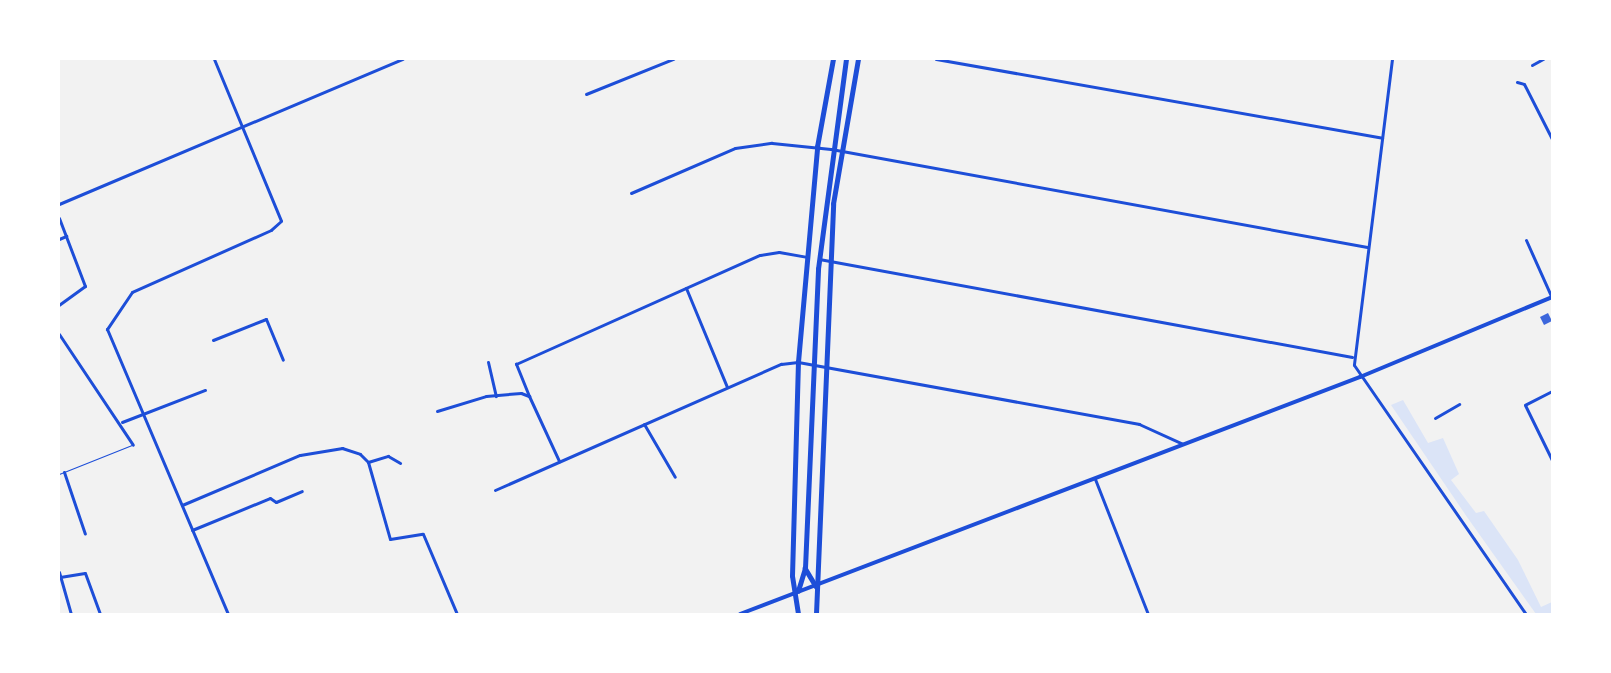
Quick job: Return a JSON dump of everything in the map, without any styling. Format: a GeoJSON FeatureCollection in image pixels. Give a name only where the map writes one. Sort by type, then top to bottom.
{"type":"FeatureCollection","features":[{"type":"Feature","properties":{"kind":"main road"},"geometry":{"type":"LineString","coordinates":[[798,592],[792,576],[798,362],[817,147],[833,59]]}},
{"type":"Feature","properties":{"kind":"main road"},"geometry":{"type":"LineString","coordinates":[[798,614],[798,592],[805,568],[812,365],[819,260],[831,149],[846,59]]}},
{"type":"Feature","properties":{"kind":"main road"},"geometry":{"type":"LineString","coordinates":[[816,614],[830,262],[842,151],[858,59]]}},
{"type":"Feature","properties":{"kind":"main road"},"geometry":{"type":"LineString","coordinates":[[805,568],[816,587]]}},
{"type":"Feature","properties":{"kind":"street"},"geometry":{"type":"LineString","coordinates":[[214,59],[281,221],[272,230],[132,292],[107,329],[142,417],[228,614]]}},
{"type":"Feature","properties":{"kind":"street"},"geometry":{"type":"LineString","coordinates":[[59,204],[403,59]]}},
{"type":"Feature","properties":{"kind":"street"},"geometry":{"type":"LineString","coordinates":[[586,94],[672,59]]}},
{"type":"Feature","properties":{"kind":"street"},"geometry":{"type":"LineString","coordinates":[[936,59],[1382,138]]}},
{"type":"Feature","properties":{"kind":"street"},"geometry":{"type":"LineString","coordinates":[[1392,59],[1352,357],[1360,377],[1526,614]]}},
{"type":"Feature","properties":{"kind":"street"},"geometry":{"type":"LineString","coordinates":[[1532,65],[1543,59]]}},
{"type":"Feature","properties":{"kind":"street"},"geometry":{"type":"LineString","coordinates":[[1517,82],[1524,84],[1552,140]]}},
{"type":"Feature","properties":{"kind":"street"},"geometry":{"type":"LineString","coordinates":[[631,193],[735,148],[772,143],[831,149],[1367,247]]}},
{"type":"Feature","properties":{"kind":"street"},"geometry":{"type":"LineString","coordinates":[[59,218],[85,286],[59,305]]}},
{"type":"Feature","properties":{"kind":"street"},"geometry":{"type":"LineString","coordinates":[[59,239],[66,236]]}},
{"type":"Feature","properties":{"kind":"street"},"geometry":{"type":"LineString","coordinates":[[740,614],[816,587],[1360,377],[1552,298],[1526,240]]}},
{"type":"Feature","properties":{"kind":"street"},"geometry":{"type":"LineString","coordinates":[[559,461],[516,364],[760,255],[778,252],[807,257]]}},
{"type":"Feature","properties":{"kind":"street"},"geometry":{"type":"LineString","coordinates":[[819,260],[1352,357]]}},
{"type":"Feature","properties":{"kind":"street"},"geometry":{"type":"LineString","coordinates":[[686,288],[727,388]]}},
{"type":"Feature","properties":{"kind":"street"},"geometry":{"type":"LineString","coordinates":[[213,340],[266,319],[283,360]]}},
{"type":"Feature","properties":{"kind":"street"},"geometry":{"type":"LineString","coordinates":[[59,334],[100,398],[122,422],[133,444]]}},
{"type":"Feature","properties":{"kind":"street"},"geometry":{"type":"LineString","coordinates":[[488,362],[496,396]]}},
{"type":"Feature","properties":{"kind":"street"},"geometry":{"type":"LineString","coordinates":[[495,490],[781,364],[798,362],[825,369],[1139,424],[1183,444]]}},
{"type":"Feature","properties":{"kind":"street"},"geometry":{"type":"LineString","coordinates":[[122,422],[142,417],[205,390]]}},
{"type":"Feature","properties":{"kind":"street"},"geometry":{"type":"LineString","coordinates":[[1552,391],[1525,405],[1552,460]]}},
{"type":"Feature","properties":{"kind":"street"},"geometry":{"type":"LineString","coordinates":[[437,411],[496,396],[521,393],[529,396]]}},
{"type":"Feature","properties":{"kind":"street"},"geometry":{"type":"LineString","coordinates":[[1435,418],[1459,404]]}},
{"type":"Feature","properties":{"kind":"street"},"geometry":{"type":"LineString","coordinates":[[644,424],[675,477]]}},
{"type":"Feature","properties":{"kind":"street"},"geometry":{"type":"LineString","coordinates":[[182,505],[300,455],[342,448],[360,454],[368,462],[390,539],[423,534],[457,614]]}},
{"type":"Feature","properties":{"kind":"street"},"geometry":{"type":"LineString","coordinates":[[368,462],[388,456],[400,463]]}},
{"type":"Feature","properties":{"kind":"street"},"geometry":{"type":"LineString","coordinates":[[64,472],[85,534]]}},
{"type":"Feature","properties":{"kind":"street"},"geometry":{"type":"LineString","coordinates":[[1095,479],[1148,614]]}},
{"type":"Feature","properties":{"kind":"street"},"geometry":{"type":"LineString","coordinates":[[192,530],[270,498],[276,502],[302,490]]}},
{"type":"Feature","properties":{"kind":"street"},"geometry":{"type":"LineString","coordinates":[[59,572],[71,614]]}},
{"type":"Feature","properties":{"kind":"street"},"geometry":{"type":"LineString","coordinates":[[60,577],[85,573],[100,614]]}},
{"type":"Feature","properties":{"kind":"lane"},"geometry":{"type":"LineString","coordinates":[[59,474],[133,444]]}},
{"type":"Feature","properties":{"kind":"shaded area"},"geometry":{"type":"Polygon","coordinates":[[[1403,400],[1428,443],[1443,438],[1459,474],[1451,480],[1476,513],[1484,511],[1518,560],[1541,607],[1552,602],[1552,614],[1536,614],[1467,517],[1391,405],[1403,400]]]}},
{"type":"Feature","properties":{"kind":"building"},"geometry":{"type":"Polygon","coordinates":[[[1548,313],[1552,321],[1544,325],[1540,317],[1548,313]]]}}]}
